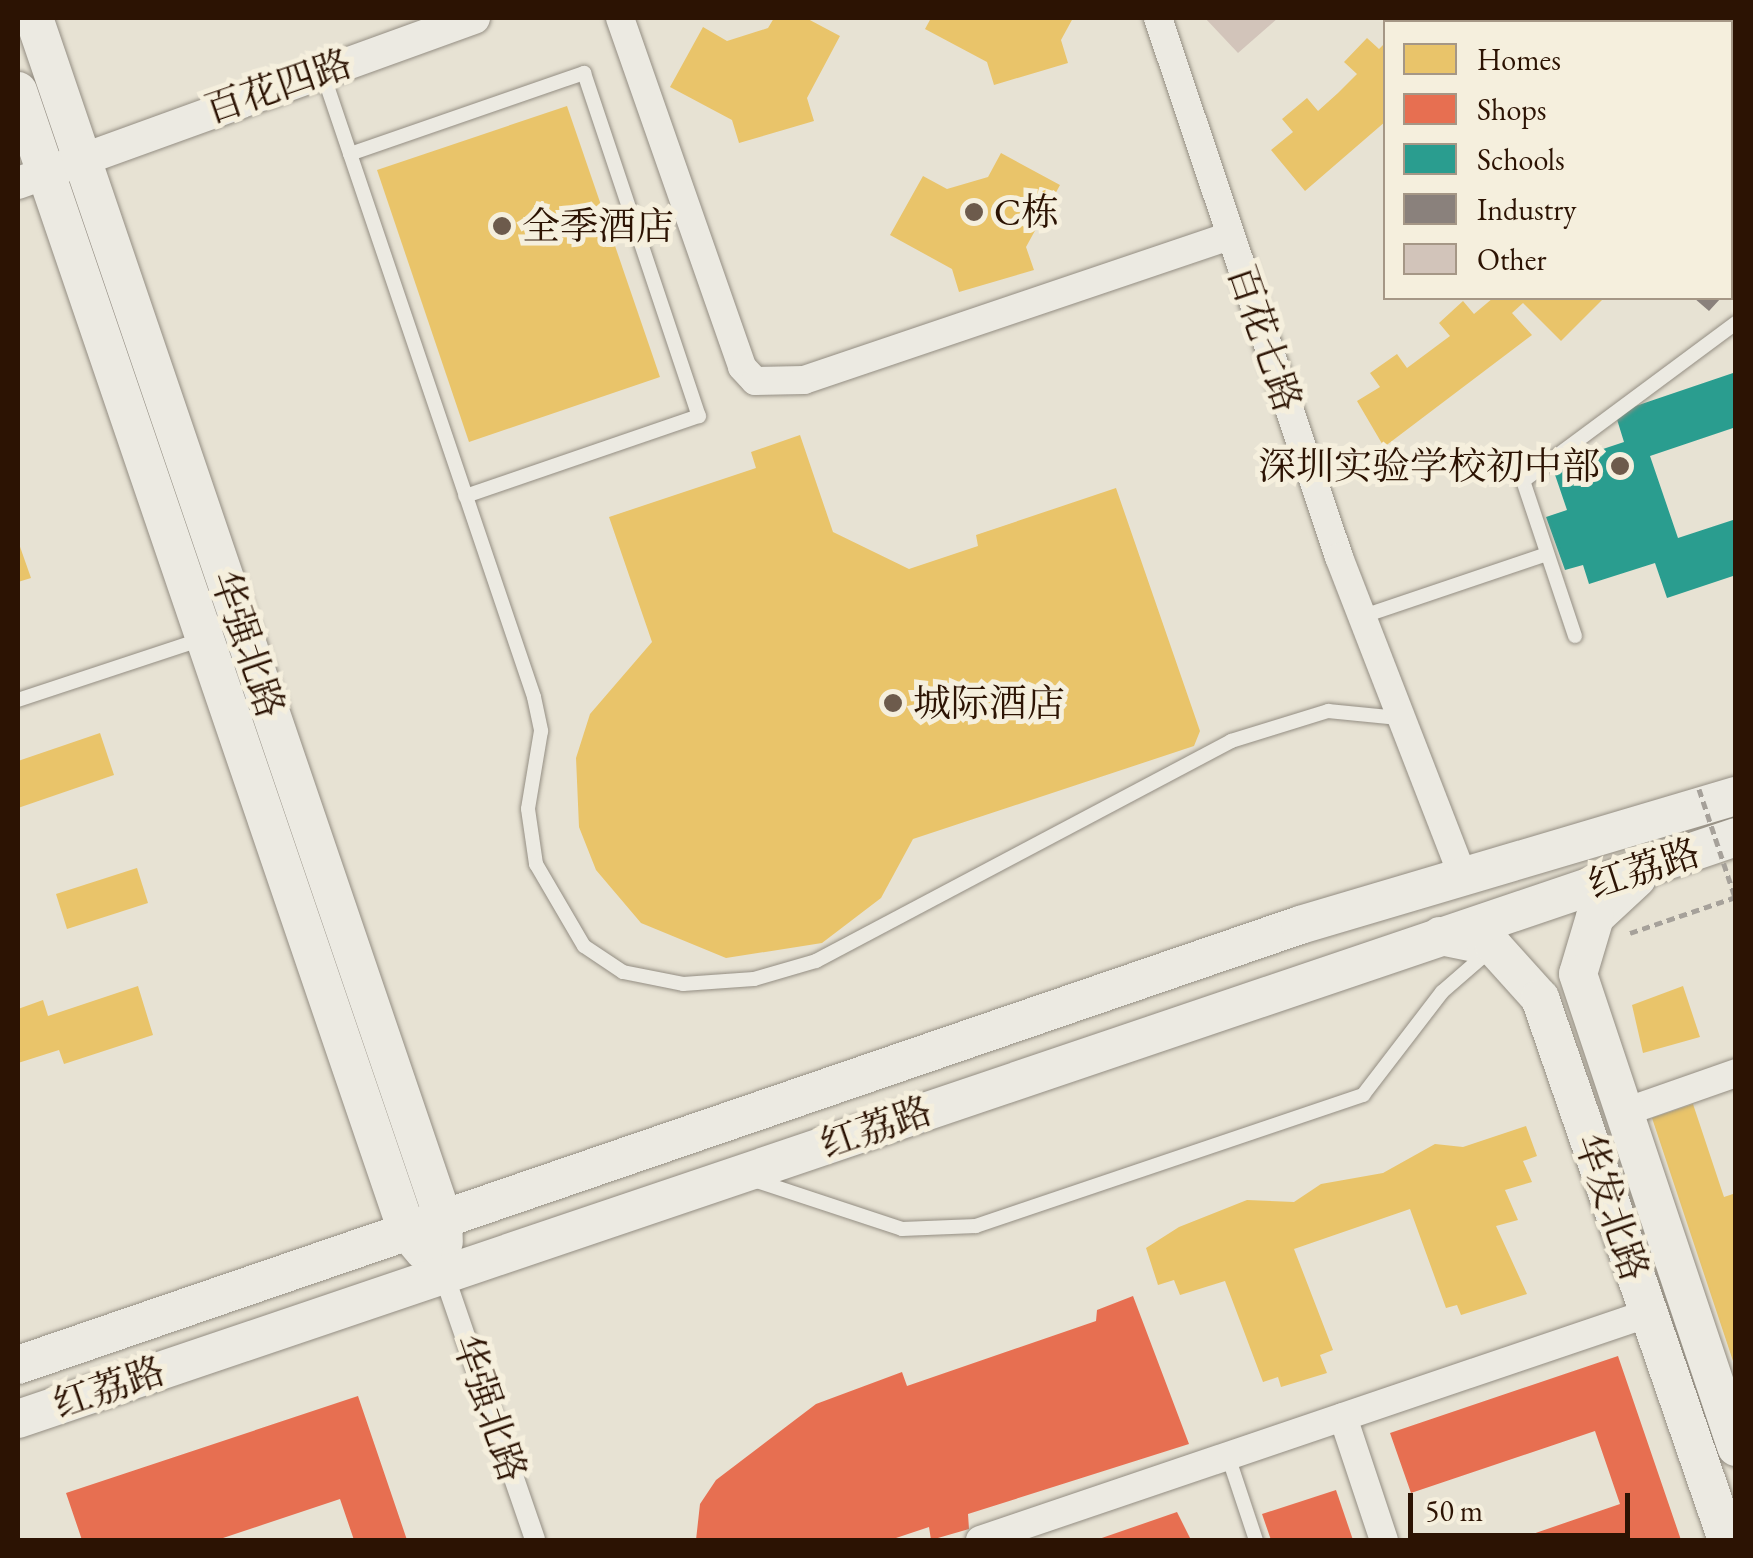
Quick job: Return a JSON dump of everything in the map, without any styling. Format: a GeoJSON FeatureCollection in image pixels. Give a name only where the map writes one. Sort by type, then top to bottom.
{"type":"FeatureCollection","features":[{"type":"Feature","properties":{"kind":"main road","name":"华强北路"},"geometry":{"type":"LineString","coordinates":[[34,18],[444,1218],[444,1275]]}},
{"type":"Feature","properties":{"kind":"main road","name":"华强北路"},"geometry":{"type":"LineString","coordinates":[[18,91],[32,178],[206,638],[407,1231],[444,1275]]}},
{"type":"Feature","properties":{"kind":"main road","name":"红荔路"},"geometry":{"type":"LineString","coordinates":[[18,1365],[1300,926],[1736,796]]}},
{"type":"Feature","properties":{"kind":"main road","name":"红荔路"},"geometry":{"type":"LineString","coordinates":[[18,1419],[1736,837]]}},
{"type":"Feature","properties":{"kind":"main road","name":"华发北路"},"geometry":{"type":"LineString","coordinates":[[1667,861],[1610,900],[1579,954],[1582,994],[1736,1447]]}},
{"type":"Feature","properties":{"kind":"main road"},"geometry":{"type":"LineString","coordinates":[[1433,937],[1494,947]]}},
{"type":"Feature","properties":{"kind":"main road","name":"华发北路"},"geometry":{"type":"LineString","coordinates":[[1494,947],[1544,1008],[1727,1540]]}},
{"type":"Feature","properties":{"kind":"street","name":"百花四路"},"geometry":{"type":"LineString","coordinates":[[32,178],[82,153],[474,18]]}},
{"type":"Feature","properties":{"kind":"street"},"geometry":{"type":"LineString","coordinates":[[620,18],[742,367],[755,380],[804,380],[1230,236]]}},
{"type":"Feature","properties":{"kind":"street","name":"百花七路"},"geometry":{"type":"LineString","coordinates":[[1158,18],[1361,616],[1464,880]]}},
{"type":"Feature","properties":{"kind":"street"},"geometry":{"type":"LineString","coordinates":[[1622,1113],[1736,1073]]}},
{"type":"Feature","properties":{"kind":"street","name":"华强北路"},"geometry":{"type":"LineString","coordinates":[[444,1275],[536,1540]]}},
{"type":"Feature","properties":{"kind":"street"},"geometry":{"type":"LineString","coordinates":[[980,1540],[1649,1312]]}},
{"type":"Feature","properties":{"kind":"street"},"geometry":{"type":"LineString","coordinates":[[1343,1417],[1384,1540]]}},
{"type":"Feature","properties":{"kind":"lane"},"geometry":{"type":"LineString","coordinates":[[322,70],[541,731],[528,809],[536,864],[584,946],[623,972],[683,984],[754,979],[816,961],[1231,741],[1328,711],[1399,718]]}},
{"type":"Feature","properties":{"kind":"lane"},"geometry":{"type":"LineString","coordinates":[[350,154],[584,73],[699,416],[465,496]]}},
{"type":"Feature","properties":{"kind":"lane"},"geometry":{"type":"LineString","coordinates":[[1575,636],[1523,481],[1736,323]]}},
{"type":"Feature","properties":{"kind":"lane"},"geometry":{"type":"LineString","coordinates":[[1361,616],[1547,554]]}},
{"type":"Feature","properties":{"kind":"lane"},"geometry":{"type":"LineString","coordinates":[[18,700],[206,638]]}},
{"type":"Feature","properties":{"kind":"lane"},"geometry":{"type":"LineString","coordinates":[[736,1174],[902,1228],[976,1226],[1363,1096],[1442,992],[1562,895]]}},
{"type":"Feature","properties":{"kind":"lane"},"geometry":{"type":"LineString","coordinates":[[1228,1456],[1256,1540]]}},
{"type":"Feature","properties":{"kind":"path"},"geometry":{"type":"LineString","coordinates":[[1626,934],[1735,897],[1698,789]]}},
{"type":"Feature","properties":{"kind":"building: Homes"},"geometry":{"type":"Polygon","coordinates":[[[774,18],[806,18],[840,36],[807,98],[814,121],[739,143],[732,120],[670,87],[703,27],[727,41],[768,28],[774,18]]]}},
{"type":"Feature","properties":{"kind":"building: Homes"},"geometry":{"type":"Polygon","coordinates":[[[931,18],[1073,18],[1061,40],[1068,63],[994,85],[987,62],[925,29],[931,18]]]}},
{"type":"Feature","properties":{"kind":"building: Homes"},"geometry":{"type":"Polygon","coordinates":[[[1406,18],[1473,18],[1438,20],[1406,18]]]}},
{"type":"Feature","properties":{"kind":"building: Homes"},"geometry":{"type":"Polygon","coordinates":[[[1736,21],[1736,99],[1733,98],[1736,21]]]}},
{"type":"Feature","properties":{"kind":"building: Homes"},"geometry":{"type":"Polygon","coordinates":[[[1367,38],[1379,49],[1383,45],[1383,124],[1305,191],[1271,150],[1293,132],[1282,119],[1307,98],[1318,111],[1357,74],[1344,62],[1367,38]]]}},
{"type":"Feature","properties":{"kind":"building: Homes","name":"全季酒店"},"geometry":{"type":"Polygon","coordinates":[[[567,106],[660,377],[469,442],[377,170],[567,106]]]}},
{"type":"Feature","properties":{"kind":"building: Homes","name":"C栋"},"geometry":{"type":"Polygon","coordinates":[[[1001,153],[1060,185],[1026,247],[1034,270],[959,292],[952,269],[890,235],[923,176],[947,189],[988,177],[1001,153]]]}},
{"type":"Feature","properties":{"kind":"building: Homes"},"geometry":{"type":"Polygon","coordinates":[[[1491,300],[1602,300],[1561,341],[1523,303],[1512,313],[1532,335],[1384,447],[1357,401],[1380,387],[1370,373],[1397,354],[1407,368],[1450,336],[1439,323],[1463,301],[1474,314],[1491,300]]]}},
{"type":"Feature","properties":{"kind":"building: Homes","name":"城际酒店"},"geometry":{"type":"Polygon","coordinates":[[[800,435],[833,532],[909,569],[978,546],[976,535],[1116,488],[1200,731],[1194,746],[913,839],[881,898],[822,943],[726,958],[641,923],[596,870],[579,827],[576,758],[590,714],[652,642],[609,517],[756,468],[751,452],[800,435]]]}},
{"type":"Feature","properties":{"kind":"building: Homes"},"geometry":{"type":"Polygon","coordinates":[[[18,541],[31,578],[18,582],[18,541]]]}},
{"type":"Feature","properties":{"kind":"building: Homes"},"geometry":{"type":"Polygon","coordinates":[[[100,733],[114,775],[18,808],[18,761],[100,733]]]}},
{"type":"Feature","properties":{"kind":"building: Homes"},"geometry":{"type":"Polygon","coordinates":[[[137,868],[148,903],[67,929],[56,894],[137,868]]]}},
{"type":"Feature","properties":{"kind":"building: Homes"},"geometry":{"type":"Polygon","coordinates":[[[138,986],[153,1035],[64,1064],[59,1050],[18,1063],[18,1009],[43,1000],[48,1016],[138,986]]]}},
{"type":"Feature","properties":{"kind":"building: Homes"},"geometry":{"type":"Polygon","coordinates":[[[1683,986],[1700,1037],[1643,1053],[1632,1005],[1683,986]]]}},
{"type":"Feature","properties":{"kind":"building: Homes"},"geometry":{"type":"Polygon","coordinates":[[[1693,1104],[1724,1197],[1736,1193],[1735,1367],[1652,1118],[1693,1104]]]}},
{"type":"Feature","properties":{"kind":"building: Homes"},"geometry":{"type":"Polygon","coordinates":[[[1526,1126],[1537,1156],[1523,1161],[1532,1182],[1505,1190],[1518,1220],[1496,1226],[1527,1294],[1461,1315],[1457,1305],[1446,1308],[1410,1209],[1294,1249],[1333,1350],[1320,1355],[1327,1373],[1281,1387],[1278,1377],[1263,1382],[1225,1281],[1180,1295],[1174,1280],[1158,1285],[1146,1248],[1179,1227],[1247,1200],[1294,1202],[1321,1184],[1383,1173],[1435,1144],[1463,1147],[1526,1126]]]}},
{"type":"Feature","properties":{"kind":"building: Shops"},"geometry":{"type":"Polygon","coordinates":[[[1133,1296],[1189,1444],[968,1514],[969,1529],[931,1540],[929,1527],[890,1540],[696,1540],[700,1504],[716,1480],[816,1404],[902,1372],[907,1386],[1096,1321],[1097,1310],[1133,1296]]]}},
{"type":"Feature","properties":{"kind":"building: Shops"},"geometry":{"type":"Polygon","coordinates":[[[1618,1356],[1681,1540],[1515,1540],[1620,1504],[1595,1431],[1411,1493],[1390,1433],[1618,1356]]]}},
{"type":"Feature","properties":{"kind":"building: Shops"},"geometry":{"type":"Polygon","coordinates":[[[358,1396],[407,1540],[354,1540],[340,1499],[217,1540],[82,1540],[66,1493],[358,1396]]]}},
{"type":"Feature","properties":{"kind":"building: Shops"},"geometry":{"type":"Polygon","coordinates":[[[1336,1490],[1353,1540],[1271,1540],[1262,1514],[1336,1490]]]}},
{"type":"Feature","properties":{"kind":"building: Shops"},"geometry":{"type":"Polygon","coordinates":[[[1177,1512],[1191,1540],[1096,1540],[1177,1512]]]}},
{"type":"Feature","properties":{"kind":"building: Schools"},"geometry":{"type":"Polygon","coordinates":[[[1736,372],[1736,427],[1650,456],[1678,538],[1736,519],[1736,575],[1667,598],[1655,563],[1589,584],[1583,565],[1565,570],[1546,517],[1567,510],[1552,466],[1624,442],[1615,413],[1736,372]]]}},
{"type":"Feature","properties":{"kind":"building: Industry"},"geometry":{"type":"Polygon","coordinates":[[[1736,251],[1733,284],[1733,254],[1736,251]]]}},
{"type":"Feature","properties":{"kind":"building: Industry"},"geometry":{"type":"Polygon","coordinates":[[[1696,300],[1719,300],[1709,311],[1696,300]]]}},
{"type":"Feature","properties":{"kind":"building: Other"},"geometry":{"type":"Polygon","coordinates":[[[1205,18],[1278,18],[1238,53],[1205,18]]]}},
{"type":"Feature","properties":{"kind":"place","name":"C栋"},"geometry":{"type":"Point","coordinates":[974,212]}},
{"type":"Feature","properties":{"kind":"place","name":"全季酒店"},"geometry":{"type":"Point","coordinates":[502,226]}},
{"type":"Feature","properties":{"kind":"place","name":"深圳实验学校初中部"},"geometry":{"type":"Point","coordinates":[1620,466]}},
{"type":"Feature","properties":{"kind":"place","name":"城际酒店"},"geometry":{"type":"Point","coordinates":[893,703]}}]}
